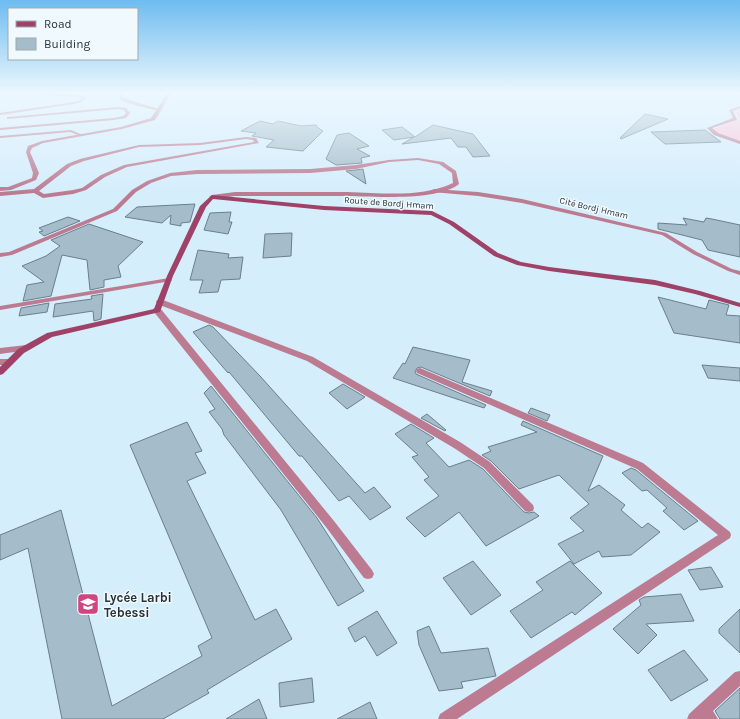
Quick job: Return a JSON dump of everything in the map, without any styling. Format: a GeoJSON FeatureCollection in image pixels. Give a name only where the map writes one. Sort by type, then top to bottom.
{"type":"FeatureCollection","features":[{"type":"Feature","properties":{"kind":"main road"},"geometry":{"type":"LineString","coordinates":[[0,372],[26,348],[50,335],[158,306],[168,280],[203,206],[212,197]]}},
{"type":"Feature","properties":{"kind":"main road","name":"Route de Bordj Hmam"},"geometry":{"type":"LineString","coordinates":[[212,197],[324,208],[432,213],[445,218],[489,250],[505,259],[534,266],[671,285],[740,306]]}},
{"type":"Feature","properties":{"kind":"street"},"geometry":{"type":"LineString","coordinates":[[0,130],[51,126]]}},
{"type":"Feature","properties":{"kind":"street"},"geometry":{"type":"LineString","coordinates":[[0,189],[9,189],[34,179],[36,172],[28,152],[30,147],[42,142],[130,126]]}},
{"type":"Feature","properties":{"kind":"street"},"geometry":{"type":"LineString","coordinates":[[716,126],[709,128],[716,134],[740,143]]}},
{"type":"Feature","properties":{"kind":"street"},"geometry":{"type":"LineString","coordinates":[[0,137],[71,131],[81,135]]}},
{"type":"Feature","properties":{"kind":"street"},"geometry":{"type":"LineString","coordinates":[[0,194],[34,191],[70,165],[82,160],[139,146],[200,144],[246,138],[254,140],[257,143],[126,166],[103,176],[84,189],[73,192],[43,196],[34,191]]}},
{"type":"Feature","properties":{"kind":"street"},"geometry":{"type":"LineString","coordinates":[[0,255],[10,254],[116,210],[134,191],[149,182],[170,175],[197,172],[310,171],[356,167],[389,161],[418,159],[441,163],[454,172],[456,184],[450,188],[434,192],[404,194],[235,194],[212,197]]}},
{"type":"Feature","properties":{"kind":"street","name":"Cité Bordj Hmam"},"geometry":{"type":"LineString","coordinates":[[434,192],[478,194],[522,201],[664,234],[695,253],[730,270],[740,273]]}},
{"type":"Feature","properties":{"kind":"street"},"geometry":{"type":"LineString","coordinates":[[0,308],[168,280]]}},
{"type":"Feature","properties":{"kind":"street"},"geometry":{"type":"LineString","coordinates":[[158,306],[310,359],[487,465],[529,508]]}},
{"type":"Feature","properties":{"kind":"street"},"geometry":{"type":"LineString","coordinates":[[158,306],[368,574]]}},
{"type":"Feature","properties":{"kind":"street"},"geometry":{"type":"LineString","coordinates":[[0,351],[26,348]]}},
{"type":"Feature","properties":{"kind":"street"},"geometry":{"type":"LineString","coordinates":[[0,362],[10,362]]}},
{"type":"Feature","properties":{"kind":"street"},"geometry":{"type":"LineString","coordinates":[[420,371],[640,466],[726,535],[445,719]]}},
{"type":"Feature","properties":{"kind":"street"},"geometry":{"type":"LineString","coordinates":[[703,716],[740,677]]}},
{"type":"Feature","properties":{"kind":"shaded area"},"geometry":{"type":"Polygon","coordinates":[[[723,126],[740,126],[740,142],[714,131],[713,129],[723,126]]]}},
{"type":"Feature","properties":{"kind":"building"},"geometry":{"type":"Polygon","coordinates":[[[251,126],[316,126],[323,131],[303,151],[266,147],[274,140],[252,136],[256,133],[241,131],[251,126]]]}},
{"type":"Feature","properties":{"kind":"building"},"geometry":{"type":"Polygon","coordinates":[[[432,126],[473,134],[490,156],[473,157],[466,147],[458,147],[451,138],[402,144],[414,137],[394,140],[382,130],[402,127],[415,137],[432,126]]]}},
{"type":"Feature","properties":{"kind":"building"},"geometry":{"type":"Polygon","coordinates":[[[633,126],[653,126],[621,139],[620,138],[633,126]]]}},
{"type":"Feature","properties":{"kind":"building"},"geometry":{"type":"Polygon","coordinates":[[[705,130],[721,142],[665,144],[651,132],[705,130]]]}},
{"type":"Feature","properties":{"kind":"building"},"geometry":{"type":"Polygon","coordinates":[[[349,133],[369,146],[357,149],[370,156],[361,158],[362,163],[336,165],[326,159],[337,135],[349,133]]]}},
{"type":"Feature","properties":{"kind":"building"},"geometry":{"type":"Polygon","coordinates":[[[363,169],[366,184],[346,171],[356,170],[363,169]]]}},
{"type":"Feature","properties":{"kind":"building"},"geometry":{"type":"Polygon","coordinates":[[[195,204],[190,222],[181,223],[181,226],[170,224],[171,215],[162,223],[125,217],[137,207],[195,204]]]}},
{"type":"Feature","properties":{"kind":"building"},"geometry":{"type":"Polygon","coordinates":[[[231,212],[229,222],[232,222],[228,234],[204,230],[210,213],[231,212]]]}},
{"type":"Feature","properties":{"kind":"building"},"geometry":{"type":"Polygon","coordinates":[[[68,217],[80,221],[44,236],[39,232],[43,231],[39,228],[68,217]]]}},
{"type":"Feature","properties":{"kind":"building"},"geometry":{"type":"Polygon","coordinates":[[[683,218],[704,222],[706,218],[740,225],[740,257],[708,250],[702,240],[658,229],[658,223],[687,225],[683,218]]]}},
{"type":"Feature","properties":{"kind":"building"},"geometry":{"type":"Polygon","coordinates":[[[89,224],[143,242],[118,266],[121,277],[104,280],[104,287],[90,290],[87,260],[62,255],[51,296],[23,301],[27,285],[44,282],[22,266],[46,256],[60,246],[51,240],[89,224]]]}},
{"type":"Feature","properties":{"kind":"building"},"geometry":{"type":"Polygon","coordinates":[[[292,233],[291,256],[263,258],[265,234],[292,233]]]}},
{"type":"Feature","properties":{"kind":"building"},"geometry":{"type":"Polygon","coordinates":[[[198,250],[229,254],[228,258],[243,257],[240,279],[221,280],[218,292],[199,293],[203,280],[190,280],[198,250]]]}},
{"type":"Feature","properties":{"kind":"building"},"geometry":{"type":"Polygon","coordinates":[[[103,294],[101,319],[94,321],[93,311],[53,317],[55,304],[92,299],[91,296],[103,294]]]}},
{"type":"Feature","properties":{"kind":"building"},"geometry":{"type":"Polygon","coordinates":[[[658,297],[706,309],[709,300],[729,305],[726,315],[740,316],[740,343],[674,333],[658,297]]]}},
{"type":"Feature","properties":{"kind":"building"},"geometry":{"type":"Polygon","coordinates":[[[49,303],[47,312],[19,316],[21,308],[49,303]]]}},
{"type":"Feature","properties":{"kind":"building"},"geometry":{"type":"Polygon","coordinates":[[[209,325],[213,327],[260,376],[365,493],[374,487],[391,507],[370,520],[349,496],[339,501],[302,456],[299,456],[229,372],[228,373],[193,332],[209,325]]]}},
{"type":"Feature","properties":{"kind":"building"},"geometry":{"type":"Polygon","coordinates":[[[413,347],[470,360],[462,382],[492,391],[490,396],[421,367],[417,368],[415,372],[416,374],[486,405],[484,408],[393,378],[403,363],[405,364],[413,347]]]}},
{"type":"Feature","properties":{"kind":"building"},"geometry":{"type":"Polygon","coordinates":[[[702,365],[740,368],[740,381],[708,378],[702,365]]]}},
{"type":"Feature","properties":{"kind":"building"},"geometry":{"type":"Polygon","coordinates":[[[343,384],[365,397],[347,409],[329,393],[343,384]]]}},
{"type":"Feature","properties":{"kind":"building"},"geometry":{"type":"Polygon","coordinates":[[[211,386],[317,518],[364,591],[338,606],[281,510],[224,435],[222,429],[209,412],[215,409],[204,393],[211,386]]]}},
{"type":"Feature","properties":{"kind":"building"},"geometry":{"type":"Polygon","coordinates":[[[531,408],[550,415],[547,421],[528,413],[531,408]]]}},
{"type":"Feature","properties":{"kind":"building"},"geometry":{"type":"Polygon","coordinates":[[[427,414],[446,430],[445,431],[421,418],[427,414]]]}},
{"type":"Feature","properties":{"kind":"building"},"geometry":{"type":"Polygon","coordinates":[[[523,421],[603,456],[588,491],[599,485],[625,505],[621,510],[642,528],[648,523],[660,532],[631,555],[602,557],[599,551],[574,564],[558,544],[584,531],[570,518],[589,504],[559,475],[519,489],[491,461],[482,455],[491,451],[488,447],[537,432],[521,425],[523,421]]]}},
{"type":"Feature","properties":{"kind":"building"},"geometry":{"type":"Polygon","coordinates":[[[187,422],[202,451],[195,453],[206,473],[187,481],[255,620],[276,609],[292,639],[207,690],[209,693],[163,719],[62,719],[28,548],[0,560],[0,535],[61,510],[112,706],[202,656],[198,646],[212,638],[130,445],[187,422]]]}},
{"type":"Feature","properties":{"kind":"building"},"geometry":{"type":"Polygon","coordinates":[[[411,424],[434,438],[426,443],[449,467],[469,460],[483,469],[524,512],[534,512],[539,516],[486,546],[459,512],[425,537],[406,518],[439,496],[424,480],[429,477],[412,457],[418,455],[395,434],[411,424]]]}},
{"type":"Feature","properties":{"kind":"building"},"geometry":{"type":"Polygon","coordinates":[[[631,468],[636,470],[698,521],[684,530],[663,511],[667,508],[647,490],[642,491],[622,473],[631,468]]]}},
{"type":"Feature","properties":{"kind":"building"},"geometry":{"type":"Polygon","coordinates":[[[473,561],[501,595],[471,615],[443,578],[473,561]]]}},
{"type":"Feature","properties":{"kind":"building"},"geometry":{"type":"Polygon","coordinates":[[[570,561],[602,593],[575,615],[572,612],[531,638],[510,611],[543,590],[536,582],[570,561]]]}},
{"type":"Feature","properties":{"kind":"building"},"geometry":{"type":"Polygon","coordinates":[[[711,567],[723,587],[700,590],[688,570],[711,567]]]}},
{"type":"Feature","properties":{"kind":"building"},"geometry":{"type":"Polygon","coordinates":[[[681,594],[694,621],[646,624],[657,635],[638,654],[613,629],[641,605],[639,600],[644,597],[681,594]]]}},
{"type":"Feature","properties":{"kind":"building"},"geometry":{"type":"Polygon","coordinates":[[[740,609],[740,653],[719,633],[719,629],[740,609]]]}},
{"type":"Feature","properties":{"kind":"building"},"geometry":{"type":"Polygon","coordinates":[[[377,611],[397,643],[377,656],[365,636],[355,642],[348,628],[377,611]]]}},
{"type":"Feature","properties":{"kind":"building"},"geometry":{"type":"Polygon","coordinates":[[[429,626],[441,653],[488,648],[496,676],[461,682],[463,688],[439,691],[419,645],[417,631],[429,626]]]}},
{"type":"Feature","properties":{"kind":"building"},"geometry":{"type":"Polygon","coordinates":[[[684,650],[708,680],[671,701],[648,670],[684,650]]]}},
{"type":"Feature","properties":{"kind":"building"},"geometry":{"type":"Polygon","coordinates":[[[312,678],[314,702],[280,707],[279,683],[312,678]]]}},
{"type":"Feature","properties":{"kind":"building"},"geometry":{"type":"Polygon","coordinates":[[[740,688],[740,719],[720,719],[715,711],[740,688]]]}},
{"type":"Feature","properties":{"kind":"building"},"geometry":{"type":"Polygon","coordinates":[[[259,699],[267,719],[226,719],[259,699]]]}},
{"type":"Feature","properties":{"kind":"building"},"geometry":{"type":"Polygon","coordinates":[[[370,702],[377,719],[337,719],[370,702]]]}},
{"type":"Feature","properties":{"kind":"place","name":"Lycée Larbi Tebessi"},"geometry":{"type":"Point","coordinates":[88,604]}}]}
